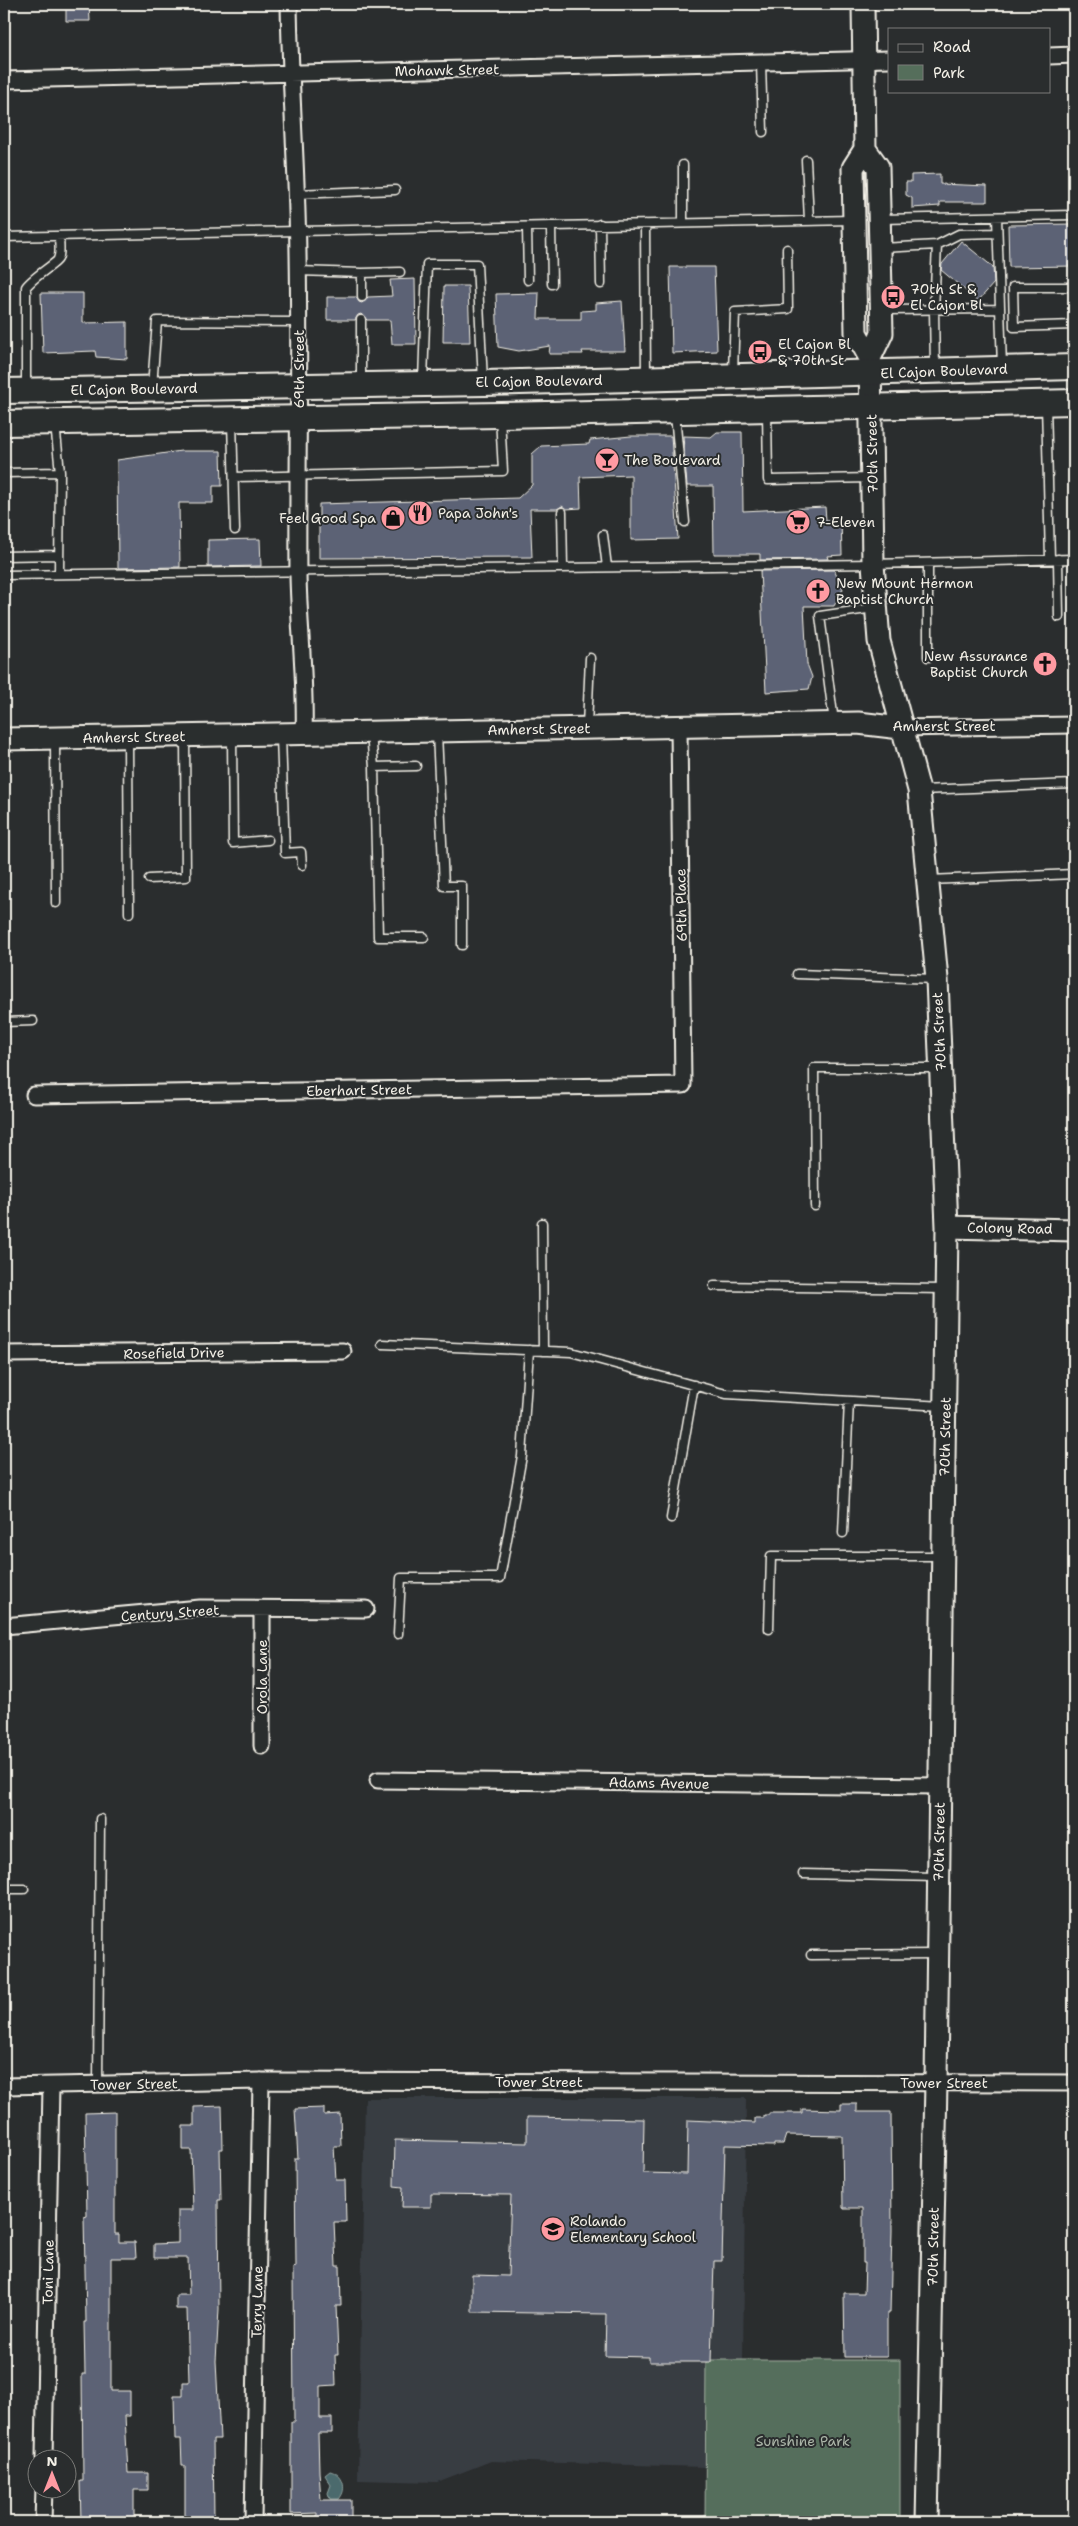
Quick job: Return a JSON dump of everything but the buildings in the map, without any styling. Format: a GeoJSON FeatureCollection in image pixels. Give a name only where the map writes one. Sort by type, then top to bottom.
{"type":"FeatureCollection","features":[{"type":"Feature","properties":{"kind":"main road"},"geometry":{"type":"LineString","coordinates":[[863,4],[862,60],[865,149]]}},
{"type":"Feature","properties":{"kind":"main road","name":"70th Street"},"geometry":{"type":"LineString","coordinates":[[870,366],[856,333],[853,168],[865,149],[878,167],[882,310],[882,333],[870,366],[873,564],[876,608],[879,640],[919,790],[937,979],[947,1227],[938,1954],[927,2522]]}},
{"type":"Feature","properties":{"kind":"main road","name":"El Cajon Boulevard"},"geometry":{"type":"LineString","coordinates":[[15,391],[732,377],[870,366],[935,371],[1074,367]]}},
{"type":"Feature","properties":{"kind":"main road"},"geometry":{"type":"LineString","coordinates":[[4,423],[500,416],[675,410],[1074,402]]}},
{"type":"Feature","properties":{"kind":"main road","name":"Amherst Street"},"geometry":{"type":"LineString","coordinates":[[4,740],[861,723],[901,728]]}},
{"type":"Feature","properties":{"kind":"main road","name":"Colony Road"},"geometry":{"type":"LineString","coordinates":[[947,1227],[1074,1230]]}},
{"type":"Feature","properties":{"kind":"street","name":"69th Street"},"geometry":{"type":"LineString","coordinates":[[289,4],[298,271],[300,385],[298,572],[305,711],[304,734]]}},
{"type":"Feature","properties":{"kind":"street"},"geometry":{"type":"LineString","coordinates":[[1050,56],[1074,55]]}},
{"type":"Feature","properties":{"kind":"street","name":"Mohawk Street"},"geometry":{"type":"LineString","coordinates":[[4,80],[888,59]]}},
{"type":"Feature","properties":{"kind":"street","name":"Amherst Street"},"geometry":{"type":"LineString","coordinates":[[901,728],[1074,725]]}},
{"type":"Feature","properties":{"kind":"street","name":"69th Place"},"geometry":{"type":"LineString","coordinates":[[679,726],[683,1085]]}},
{"type":"Feature","properties":{"kind":"street","name":"Eberhart Street"},"geometry":{"type":"LineString","coordinates":[[34,1095],[683,1085]]}},
{"type":"Feature","properties":{"kind":"street","name":"Rosefield Drive"},"geometry":{"type":"LineString","coordinates":[[4,1354],[343,1351]]}},
{"type":"Feature","properties":{"kind":"street","name":"Century Street"},"geometry":{"type":"LineString","coordinates":[[4,1626],[200,1608],[366,1609]]}},
{"type":"Feature","properties":{"kind":"street","name":"Orola Lane"},"geometry":{"type":"LineString","coordinates":[[262,1609],[262,1746]]}},
{"type":"Feature","properties":{"kind":"street","name":"Adams Avenue"},"geometry":{"type":"LineString","coordinates":[[378,1780],[939,1786]]}},
{"type":"Feature","properties":{"kind":"street","name":"Tower Street"},"geometry":{"type":"LineString","coordinates":[[4,2086],[261,2081],[1074,2083]]}},
{"type":"Feature","properties":{"kind":"street","name":"Terry Lane"},"geometry":{"type":"LineString","coordinates":[[253,2522],[261,2081]]}},
{"type":"Feature","properties":{"kind":"street","name":"Toni Lane"},"geometry":{"type":"LineString","coordinates":[[44,2448],[51,2086]]}},
{"type":"Feature","properties":{"kind":"street"},"geometry":{"type":"LineString","coordinates":[[43,2522],[44,2498]]}},
{"type":"Feature","properties":{"kind":"lane"},"geometry":{"type":"LineString","coordinates":[[760,62],[763,132]]}},
{"type":"Feature","properties":{"kind":"lane"},"geometry":{"type":"LineString","coordinates":[[806,160],[809,220]]}},
{"type":"Feature","properties":{"kind":"lane"},"geometry":{"type":"LineString","coordinates":[[683,165],[683,223]]}},
{"type":"Feature","properties":{"kind":"lane"},"geometry":{"type":"LineString","coordinates":[[296,194],[395,190]]}},
{"type":"Feature","properties":{"kind":"lane"},"geometry":{"type":"LineString","coordinates":[[879,219],[1074,215]]}},
{"type":"Feature","properties":{"kind":"lane"},"geometry":{"type":"LineString","coordinates":[[997,217],[1002,369]]}},
{"type":"Feature","properties":{"kind":"lane"},"geometry":{"type":"LineString","coordinates":[[4,237],[854,220]]}},
{"type":"Feature","properties":{"kind":"lane"},"geometry":{"type":"LineString","coordinates":[[600,224],[601,284]]}},
{"type":"Feature","properties":{"kind":"lane"},"geometry":{"type":"LineString","coordinates":[[645,224],[646,378]]}},
{"type":"Feature","properties":{"kind":"lane"},"geometry":{"type":"LineString","coordinates":[[527,226],[528,280]]}},
{"type":"Feature","properties":{"kind":"lane"},"geometry":{"type":"LineString","coordinates":[[551,226],[552,284]]}},
{"type":"Feature","properties":{"kind":"lane"},"geometry":{"type":"LineString","coordinates":[[880,248],[937,246],[959,234],[997,233]]}},
{"type":"Feature","properties":{"kind":"lane"},"geometry":{"type":"LineString","coordinates":[[15,391],[26,288],[31,280],[45,268],[56,263],[59,258],[59,236]]}},
{"type":"Feature","properties":{"kind":"lane"},"geometry":{"type":"LineString","coordinates":[[935,371],[934,310],[937,246]]}},
{"type":"Feature","properties":{"kind":"lane"},"geometry":{"type":"LineString","coordinates":[[732,377],[735,312],[788,309],[787,249]]}},
{"type":"Feature","properties":{"kind":"lane"},"geometry":{"type":"LineString","coordinates":[[423,384],[427,264],[477,264],[484,383]]}},
{"type":"Feature","properties":{"kind":"lane"},"geometry":{"type":"LineString","coordinates":[[298,271],[362,274],[400,272]]}},
{"type":"Feature","properties":{"kind":"lane"},"geometry":{"type":"LineString","coordinates":[[362,274],[362,297]]}},
{"type":"Feature","properties":{"kind":"lane"},"geometry":{"type":"LineString","coordinates":[[1074,288],[1013,287],[1014,327],[1074,326]]}},
{"type":"Feature","properties":{"kind":"lane"},"geometry":{"type":"LineString","coordinates":[[882,310],[1000,309]]}},
{"type":"Feature","properties":{"kind":"lane"},"geometry":{"type":"LineString","coordinates":[[361,320],[361,384]]}},
{"type":"Feature","properties":{"kind":"lane"},"geometry":{"type":"LineString","coordinates":[[152,388],[157,321],[299,322]]}},
{"type":"Feature","properties":{"kind":"lane"},"geometry":{"type":"LineString","coordinates":[[1046,402],[1059,617]]}},
{"type":"Feature","properties":{"kind":"lane"},"geometry":{"type":"LineString","coordinates":[[767,408],[768,480],[872,478]]}},
{"type":"Feature","properties":{"kind":"lane"},"geometry":{"type":"LineString","coordinates":[[675,410],[685,522]]}},
{"type":"Feature","properties":{"kind":"lane"},"geometry":{"type":"LineString","coordinates":[[234,477],[503,471],[500,416]]}},
{"type":"Feature","properties":{"kind":"lane"},"geometry":{"type":"LineString","coordinates":[[232,419],[235,530]]}},
{"type":"Feature","properties":{"kind":"lane"},"geometry":{"type":"LineString","coordinates":[[55,422],[60,472],[59,574]]}},
{"type":"Feature","properties":{"kind":"lane"},"geometry":{"type":"LineString","coordinates":[[4,473],[60,472]]}},
{"type":"Feature","properties":{"kind":"lane"},"geometry":{"type":"LineString","coordinates":[[562,512],[563,568]]}},
{"type":"Feature","properties":{"kind":"lane"},"geometry":{"type":"LineString","coordinates":[[603,536],[607,568]]}},
{"type":"Feature","properties":{"kind":"lane"},"geometry":{"type":"LineString","coordinates":[[4,556],[59,555]]}},
{"type":"Feature","properties":{"kind":"lane"},"geometry":{"type":"LineString","coordinates":[[4,575],[607,568],[1074,559]]}},
{"type":"Feature","properties":{"kind":"lane"},"geometry":{"type":"LineString","coordinates":[[928,562],[928,657]]}},
{"type":"Feature","properties":{"kind":"lane"},"geometry":{"type":"LineString","coordinates":[[834,724],[820,616],[876,608]]}},
{"type":"Feature","properties":{"kind":"lane"},"geometry":{"type":"LineString","coordinates":[[587,728],[590,658]]}},
{"type":"Feature","properties":{"kind":"lane"},"geometry":{"type":"LineString","coordinates":[[437,731],[444,886],[462,886],[462,945]]}},
{"type":"Feature","properties":{"kind":"lane"},"geometry":{"type":"LineString","coordinates":[[371,732],[374,767],[378,937],[424,937]]}},
{"type":"Feature","properties":{"kind":"lane"},"geometry":{"type":"LineString","coordinates":[[281,734],[285,853],[301,852],[302,865]]}},
{"type":"Feature","properties":{"kind":"lane"},"geometry":{"type":"LineString","coordinates":[[232,735],[233,843],[268,840]]}},
{"type":"Feature","properties":{"kind":"lane"},"geometry":{"type":"LineString","coordinates":[[149,879],[186,877],[185,736]]}},
{"type":"Feature","properties":{"kind":"lane"},"geometry":{"type":"LineString","coordinates":[[128,737],[129,913]]}},
{"type":"Feature","properties":{"kind":"lane"},"geometry":{"type":"LineString","coordinates":[[55,738],[56,904]]}},
{"type":"Feature","properties":{"kind":"lane"},"geometry":{"type":"LineString","coordinates":[[374,767],[416,766]]}},
{"type":"Feature","properties":{"kind":"lane"},"geometry":{"type":"LineString","coordinates":[[919,790],[1074,784]]}},
{"type":"Feature","properties":{"kind":"lane"},"geometry":{"type":"LineString","coordinates":[[929,880],[1074,874]]}},
{"type":"Feature","properties":{"kind":"lane"},"geometry":{"type":"LineString","coordinates":[[796,974],[937,979]]}},
{"type":"Feature","properties":{"kind":"lane"},"geometry":{"type":"LineString","coordinates":[[4,1022],[33,1021]]}},
{"type":"Feature","properties":{"kind":"lane"},"geometry":{"type":"LineString","coordinates":[[815,1206],[814,1068],[941,1068]]}},
{"type":"Feature","properties":{"kind":"lane"},"geometry":{"type":"LineString","coordinates":[[542,1223],[543,1351]]}},
{"type":"Feature","properties":{"kind":"lane"},"geometry":{"type":"LineString","coordinates":[[714,1286],[946,1289]]}},
{"type":"Feature","properties":{"kind":"lane"},"geometry":{"type":"LineString","coordinates":[[382,1344],[571,1352],[726,1394],[946,1406]]}},
{"type":"Feature","properties":{"kind":"lane"},"geometry":{"type":"LineString","coordinates":[[398,1634],[401,1578],[500,1578],[522,1456],[529,1350]]}},
{"type":"Feature","properties":{"kind":"lane"},"geometry":{"type":"LineString","coordinates":[[671,1518],[694,1386]]}},
{"type":"Feature","properties":{"kind":"lane"},"geometry":{"type":"LineString","coordinates":[[843,1533],[849,1401]]}},
{"type":"Feature","properties":{"kind":"lane"},"geometry":{"type":"LineString","coordinates":[[769,1628],[771,1556],[943,1556]]}},
{"type":"Feature","properties":{"kind":"lane"},"geometry":{"type":"LineString","coordinates":[[98,2085],[100,1819]]}},
{"type":"Feature","properties":{"kind":"lane"},"geometry":{"type":"LineString","coordinates":[[802,1874],[938,1876]]}},
{"type":"Feature","properties":{"kind":"lane"},"geometry":{"type":"LineString","coordinates":[[4,1889],[24,1889]]}},
{"type":"Feature","properties":{"kind":"lane"},"geometry":{"type":"LineString","coordinates":[[811,1956],[938,1954]]}},
{"type":"Feature","properties":{"kind":"shaded area","name":"Rolando Elementary School"},"geometry":{"type":"Polygon","coordinates":[[[365,2098],[746,2098],[743,2360],[706,2360],[705,2467],[491,2461],[437,2482],[358,2480],[365,2098]]]}},
{"type":"Feature","properties":{"kind":"green space","name":"Sunshine Park"},"geometry":{"type":"Polygon","coordinates":[[[706,2360],[900,2360],[900,2522],[705,2522],[706,2360]]]}},
{"type":"Feature","properties":{"kind":"water"},"geometry":{"type":"Polygon","coordinates":[[[330,2471],[338,2475],[343,2482],[344,2487],[339,2499],[330,2499],[328,2493],[331,2485],[325,2475],[330,2471]]]}},
{"type":"Feature","properties":{"kind":"place","name":"70th St & El Cajon Bl"},"geometry":{"type":"Point","coordinates":[893,297]}},
{"type":"Feature","properties":{"kind":"place","name":"El Cajon Bl & 70th St"},"geometry":{"type":"Point","coordinates":[760,352]}},
{"type":"Feature","properties":{"kind":"place","name":"The Boulevard"},"geometry":{"type":"Point","coordinates":[607,460]}},
{"type":"Feature","properties":{"kind":"place","name":"Papa John's"},"geometry":{"type":"Point","coordinates":[420,513]}},
{"type":"Feature","properties":{"kind":"place","name":"Feel Good Spa"},"geometry":{"type":"Point","coordinates":[393,518]}},
{"type":"Feature","properties":{"kind":"place","name":"7-Eleven"},"geometry":{"type":"Point","coordinates":[798,522]}},
{"type":"Feature","properties":{"kind":"place","name":"New Mount Hermon Baptist Church"},"geometry":{"type":"Point","coordinates":[818,591]}},
{"type":"Feature","properties":{"kind":"place","name":"New Assurance Baptist Church"},"geometry":{"type":"Point","coordinates":[1045,664]}},
{"type":"Feature","properties":{"kind":"place","name":"Rolando Elementary School"},"geometry":{"type":"Point","coordinates":[553,2229]}}]}
